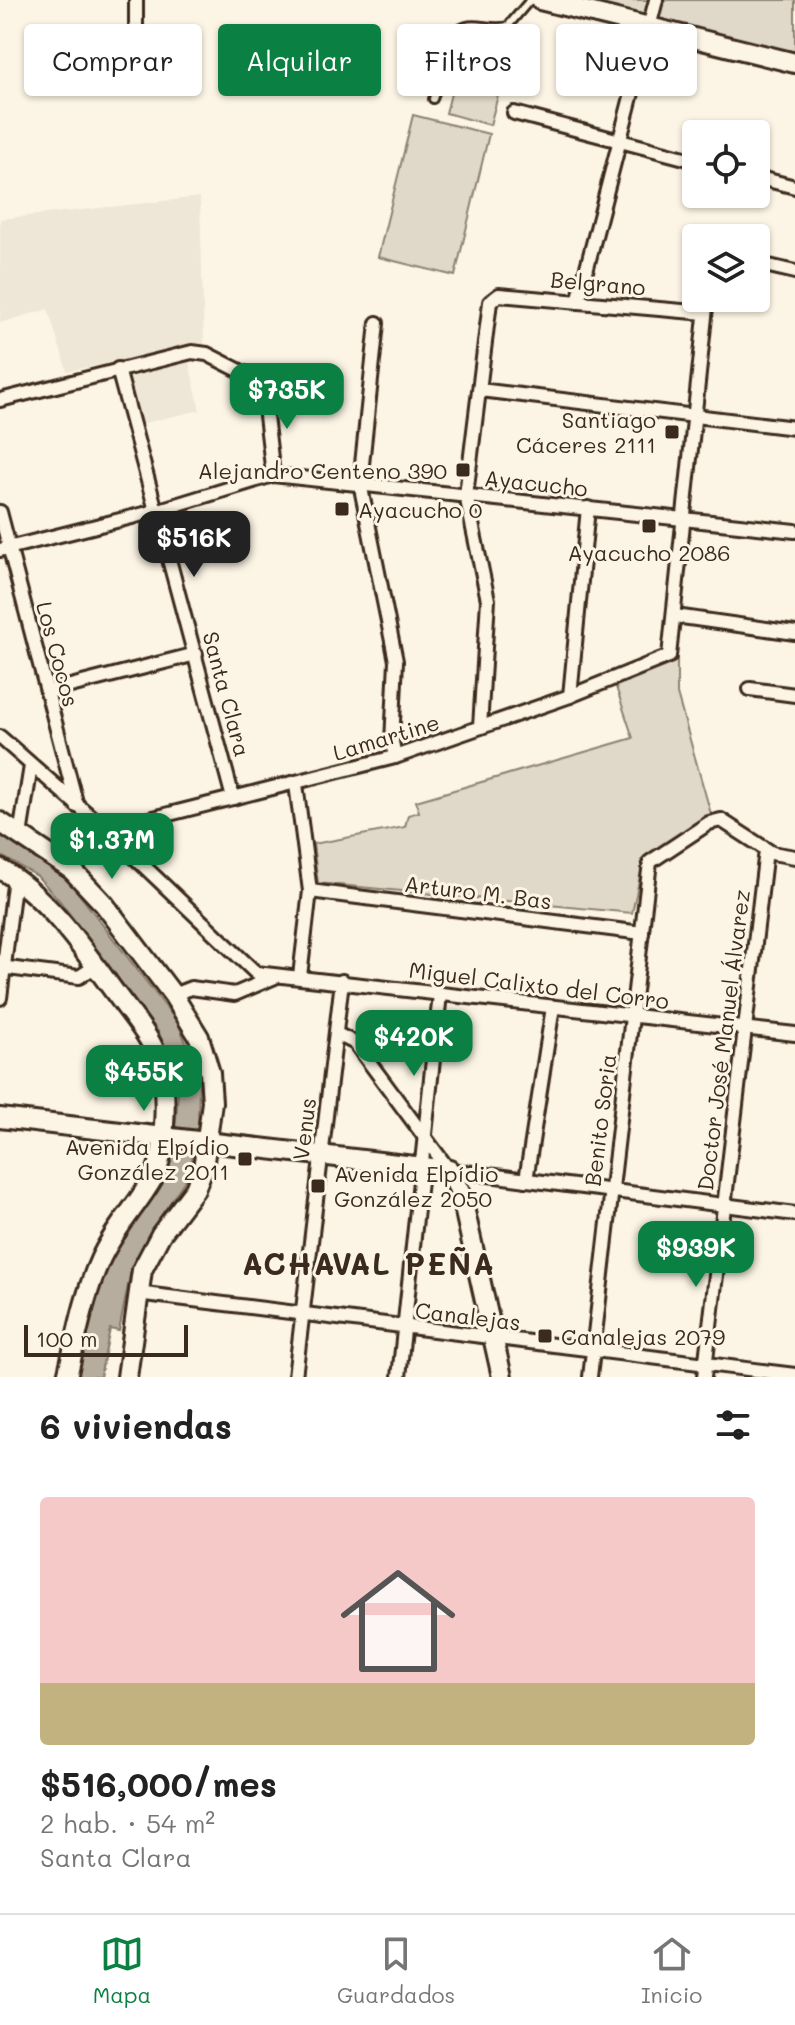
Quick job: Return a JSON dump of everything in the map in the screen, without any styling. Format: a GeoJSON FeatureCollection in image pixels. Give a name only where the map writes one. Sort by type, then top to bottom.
{"type":"FeatureCollection","features":[{"type":"Feature","properties":{"kind":"main road"},"geometry":{"type":"LineString","coordinates":[[540,0],[637,24]]}},
{"type":"Feature","properties":{"kind":"main road"},"geometry":{"type":"LineString","coordinates":[[697,39],[795,63]]}},
{"type":"Feature","properties":{"kind":"main road"},"geometry":{"type":"LineString","coordinates":[[0,822],[61,862],[88,886],[173,995],[199,1037],[210,1073],[212,1102],[203,1143],[200,1179],[148,1255],[137,1293],[127,1377]]}},
{"type":"Feature","properties":{"kind":"main road"},"geometry":{"type":"LineString","coordinates":[[7,873],[38,898],[96,966],[162,1063],[167,1086],[167,1139],[154,1178],[116,1229],[99,1263],[67,1377]]}},
{"type":"Feature","properties":{"kind":"main road"},"geometry":{"type":"LineString","coordinates":[[0,1118],[449,1170],[461,1194],[502,1377]]}},
{"type":"Feature","properties":{"kind":"street"},"geometry":{"type":"LineString","coordinates":[[136,0],[136,24]]}},
{"type":"Feature","properties":{"kind":"street"},"geometry":{"type":"LineString","coordinates":[[650,24],[656,0]]}},
{"type":"Feature","properties":{"kind":"street"},"geometry":{"type":"LineString","coordinates":[[578,302],[630,96]]}},
{"type":"Feature","properties":{"kind":"street"},"geometry":{"type":"LineString","coordinates":[[514,113],[682,157]]}},
{"type":"Feature","properties":{"kind":"street"},"geometry":{"type":"LineString","coordinates":[[770,181],[795,187]]}},
{"type":"Feature","properties":{"kind":"street"},"geometry":{"type":"LineString","coordinates":[[770,266],[795,272]]}},
{"type":"Feature","properties":{"kind":"street","name":"Belgrano"},"geometry":{"type":"LineString","coordinates":[[480,390],[490,302],[499,295],[705,313]]}},
{"type":"Feature","properties":{"kind":"street"},"geometry":{"type":"LineString","coordinates":[[705,313],[675,616],[795,633]]}},
{"type":"Feature","properties":{"kind":"street"},"geometry":{"type":"LineString","coordinates":[[377,323],[360,483],[396,661],[395,757]]}},
{"type":"Feature","properties":{"kind":"street"},"geometry":{"type":"LineString","coordinates":[[0,400],[118,369],[200,352],[255,377],[265,389],[273,475],[156,511],[5,549]]}},
{"type":"Feature","properties":{"kind":"street","name":"Santa Clara"},"geometry":{"type":"LineString","coordinates":[[118,369],[233,798]]}},
{"type":"Feature","properties":{"kind":"street"},"geometry":{"type":"LineString","coordinates":[[480,727],[488,600],[466,495],[480,390],[795,428]]}},
{"type":"Feature","properties":{"kind":"street","name":"Ayacucho"},"geometry":{"type":"LineString","coordinates":[[273,475],[795,531]]}},
{"type":"Feature","properties":{"kind":"street"},"geometry":{"type":"LineString","coordinates":[[570,696],[588,508]]}},
{"type":"Feature","properties":{"kind":"street","name":"Los Cocos"},"geometry":{"type":"LineString","coordinates":[[0,512],[5,549],[77,806]]}},
{"type":"Feature","properties":{"kind":"street","name":"Lamartine"},"geometry":{"type":"LineString","coordinates":[[106,830],[395,757],[570,696],[669,656],[675,616]]}},
{"type":"Feature","properties":{"kind":"street"},"geometry":{"type":"LineString","coordinates":[[47,692],[196,654]]}},
{"type":"Feature","properties":{"kind":"street"},"geometry":{"type":"LineString","coordinates":[[750,689],[795,695]]}},
{"type":"Feature","properties":{"kind":"street","name":"Miguel Calixto del Corro"},"geometry":{"type":"LineString","coordinates":[[0,737],[106,830],[248,969],[278,976],[300,976],[795,1034]]}},
{"type":"Feature","properties":{"kind":"street"},"geometry":{"type":"LineString","coordinates":[[20,835],[31,766]]}},
{"type":"Feature","properties":{"kind":"street"},"geometry":{"type":"LineString","coordinates":[[296,784],[310,891],[300,976]]}},
{"type":"Feature","properties":{"kind":"street","name":"Benito Soria"},"geometry":{"type":"LineString","coordinates":[[590,1377],[648,868],[654,858],[714,821],[729,824],[766,850]]}},
{"type":"Feature","properties":{"kind":"street"},"geometry":{"type":"LineString","coordinates":[[766,850],[795,857]]}},
{"type":"Feature","properties":{"kind":"street","name":"Doctor José Manuel Álvarez"},"geometry":{"type":"LineString","coordinates":[[704,1371],[766,850]]}},
{"type":"Feature","properties":{"kind":"street"},"geometry":{"type":"LineString","coordinates":[[0,998],[7,873]]}},
{"type":"Feature","properties":{"kind":"street","name":"Arturo M. Bas"},"geometry":{"type":"LineString","coordinates":[[310,891],[642,933]]}},
{"type":"Feature","properties":{"kind":"street"},"geometry":{"type":"LineString","coordinates":[[2,967],[79,977],[96,966]]}},
{"type":"Feature","properties":{"kind":"street","name":"Miguel Calixto del Corro"},"geometry":{"type":"LineString","coordinates":[[173,995],[191,988],[235,994],[278,976]]}},
{"type":"Feature","properties":{"kind":"street","name":"Venus"},"geometry":{"type":"LineString","coordinates":[[295,1377],[342,981]]}},
{"type":"Feature","properties":{"kind":"street"},"geometry":{"type":"LineString","coordinates":[[399,1377],[427,1141],[440,994]]}},
{"type":"Feature","properties":{"kind":"street"},"geometry":{"type":"LineString","coordinates":[[526,1180],[553,1007]]}},
{"type":"Feature","properties":{"kind":"street"},"geometry":{"type":"LineString","coordinates":[[337,1034],[355,1043],[449,1170],[795,1214]]}},
{"type":"Feature","properties":{"kind":"street","name":"Canalejas"},"geometry":{"type":"LineString","coordinates":[[137,1293],[593,1351],[704,1371],[795,1375]]}},
{"type":"Feature","properties":{"kind":"lane"},"geometry":{"type":"LineString","coordinates":[[433,99],[454,34],[469,23],[508,26],[530,0]]}},
{"type":"Feature","properties":{"kind":"shaded area"},"geometry":{"type":"Polygon","coordinates":[[[540,0],[795,0],[795,63],[697,39],[697,24],[637,24],[540,0]]]}},
{"type":"Feature","properties":{"kind":"shaded area"},"geometry":{"type":"Polygon","coordinates":[[[450,96],[498,96],[490,125],[446,113],[450,96]]]}},
{"type":"Feature","properties":{"kind":"shaded area"},"geometry":{"type":"Polygon","coordinates":[[[413,115],[489,134],[455,276],[378,257],[413,115]]]}},
{"type":"Feature","properties":{"kind":"shaded area"},"geometry":{"type":"Polygon","coordinates":[[[200,197],[204,345],[67,371],[48,309],[0,323],[0,219],[200,197]]]}},
{"type":"Feature","properties":{"kind":"shaded area"},"geometry":{"type":"Polygon","coordinates":[[[189,362],[200,410],[140,424],[129,376],[189,362]]]}},
{"type":"Feature","properties":{"kind":"shaded area"},"geometry":{"type":"Polygon","coordinates":[[[677,658],[677,694],[711,814],[648,855],[642,867],[632,913],[318,883],[313,844],[405,827],[408,815],[419,812],[416,801],[633,738],[614,681],[677,658]]]}},
{"type":"Feature","properties":{"kind":"shaded area"},"geometry":{"type":"Polygon","coordinates":[[[0,833],[51,862],[72,885],[178,1023],[199,1074],[198,1133],[189,1174],[132,1265],[119,1331],[110,1329],[100,1377],[78,1377],[94,1306],[111,1257],[161,1183],[173,1157],[179,1080],[159,1033],[59,900],[37,876],[0,855],[0,833]]]}},
{"type":"Feature","properties":{"kind":"place","name":"Santiago Cáceres 2111"},"geometry":{"type":"Point","coordinates":[672,432]}},
{"type":"Feature","properties":{"kind":"place","name":"Alejandro Centeno 390"},"geometry":{"type":"Point","coordinates":[463,470]}},
{"type":"Feature","properties":{"kind":"place","name":"Ayacucho 0"},"geometry":{"type":"Point","coordinates":[342,509]}},
{"type":"Feature","properties":{"kind":"place","name":"Ayacucho 2086"},"geometry":{"type":"Point","coordinates":[649,526]}},
{"type":"Feature","properties":{"kind":"place","name":"Avenida Elpídio González 2011"},"geometry":{"type":"Point","coordinates":[245,1159]}},
{"type":"Feature","properties":{"kind":"place","name":"Avenida Elpídio González 2050"},"geometry":{"type":"Point","coordinates":[318,1186]}},
{"type":"Feature","properties":{"kind":"place","name":"Canalejas 2079"},"geometry":{"type":"Point","coordinates":[545,1336]}},
{"type":"Feature","properties":{"kind":"district","name":"ACHAVAL PEÑA"},"geometry":{"type":"Point","coordinates":[369,1263]}}]}
